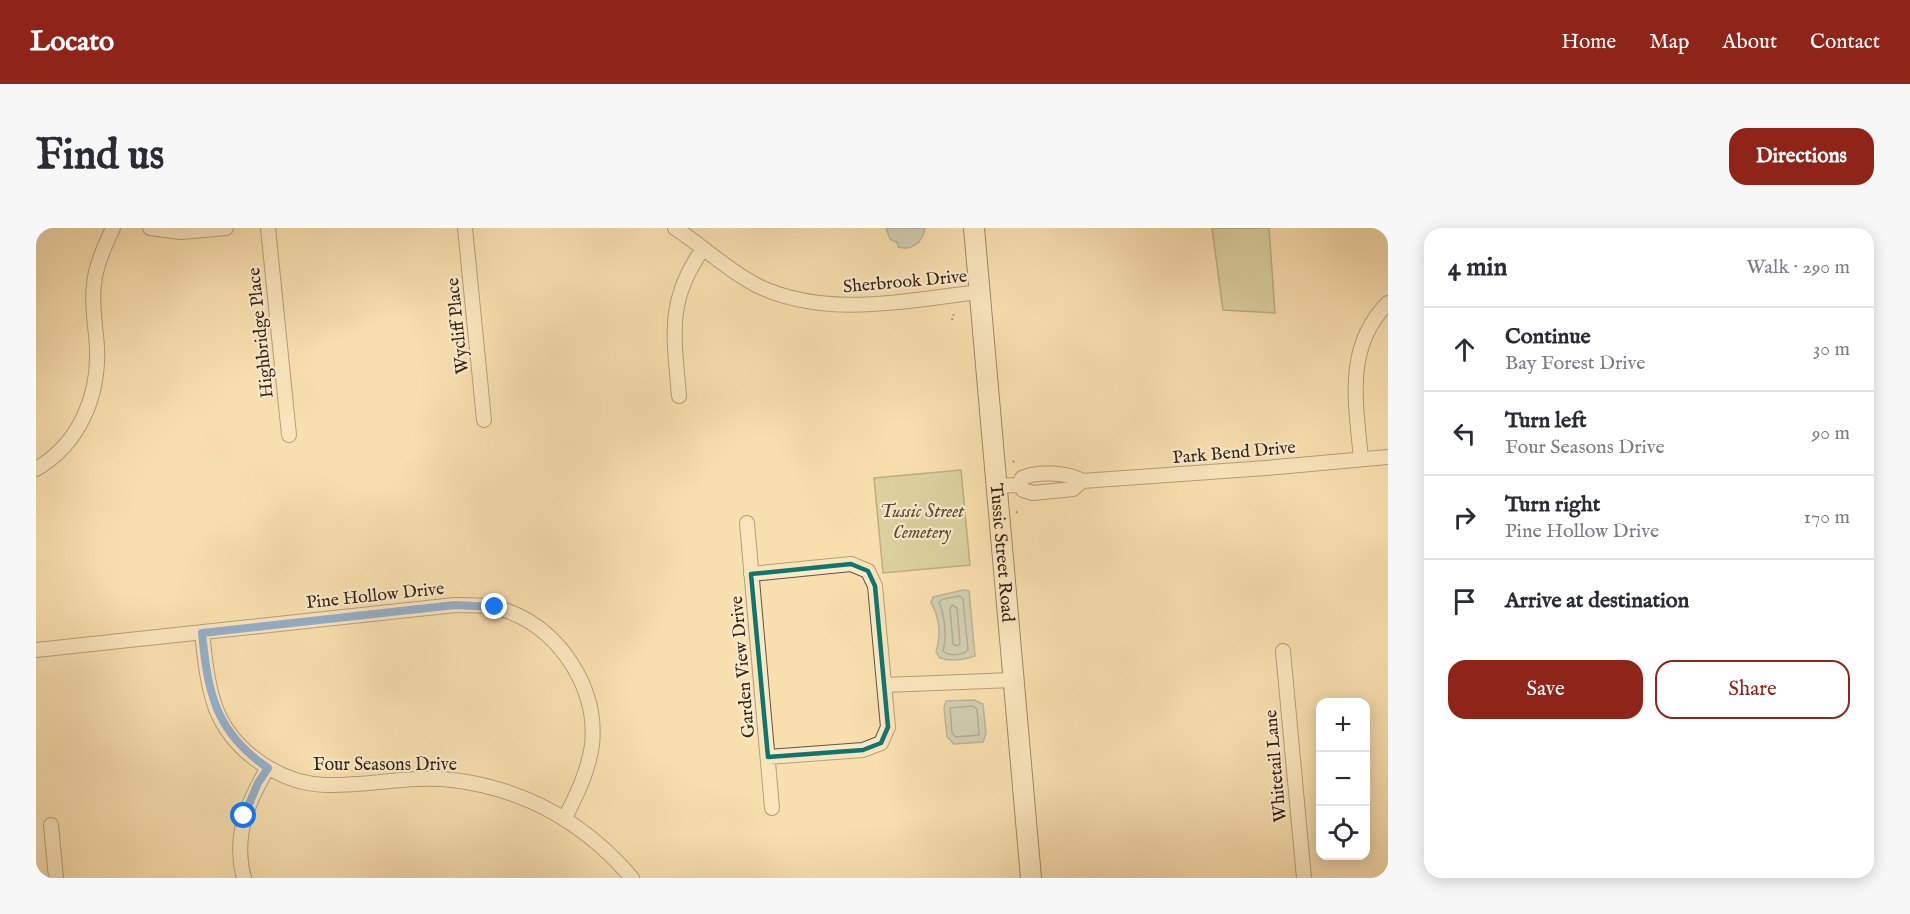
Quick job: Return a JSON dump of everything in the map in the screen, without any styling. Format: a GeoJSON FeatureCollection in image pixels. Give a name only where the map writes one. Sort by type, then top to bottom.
{"type":"FeatureCollection","features":[{"type":"Feature","properties":{"kind":"main road","name":"Tussic Street Road"},"geometry":{"type":"LineString","coordinates":[[974,228],[1031,878]]}},
{"type":"Feature","properties":{"kind":"street"},"geometry":{"type":"LineString","coordinates":[[36,469],[58,452],[70,439],[90,404],[97,367],[94,284],[98,265],[113,228]]}},
{"type":"Feature","properties":{"kind":"street"},"geometry":{"type":"LineString","coordinates":[[150,228],[181,232],[226,228]]}},
{"type":"Feature","properties":{"kind":"street","name":"Highbridge Place"},"geometry":{"type":"LineString","coordinates":[[268,228],[289,435]]}},
{"type":"Feature","properties":{"kind":"street","name":"Wycliff Place"},"geometry":{"type":"LineString","coordinates":[[465,228],[484,420]]}},
{"type":"Feature","properties":{"kind":"street","name":"Sherbrook Drive"},"geometry":{"type":"LineString","coordinates":[[675,228],[739,275],[757,285],[788,297],[821,305],[859,306],[980,292]]}},
{"type":"Feature","properties":{"kind":"street"},"geometry":{"type":"LineString","coordinates":[[679,396],[674,316],[684,280],[703,249]]}},
{"type":"Feature","properties":{"kind":"street"},"geometry":{"type":"LineString","coordinates":[[1361,459],[1355,390],[1356,369],[1364,340],[1373,322],[1388,303]]}},
{"type":"Feature","properties":{"kind":"street","name":"Park Bend Drive"},"geometry":{"type":"LineString","coordinates":[[996,486],[1020,485],[1022,478],[1029,475],[1067,474],[1082,481],[1388,457]]}},
{"type":"Feature","properties":{"kind":"street","name":"Garden View Drive"},"geometry":{"type":"LineString","coordinates":[[747,523],[772,808]]}},
{"type":"Feature","properties":{"kind":"street"},"geometry":{"type":"LineString","coordinates":[[752,574],[851,564],[868,571],[875,586],[888,727],[880,743],[863,750],[768,757]]}},
{"type":"Feature","properties":{"kind":"street","name":"Pine Hollow Drive"},"geometry":{"type":"LineString","coordinates":[[36,650],[455,605],[495,607],[526,620],[556,643],[576,671],[590,707],[592,742],[585,779],[565,818]]}},
{"type":"Feature","properties":{"kind":"street","name":"Four Seasons Drive"},"geometry":{"type":"LineString","coordinates":[[202,633],[206,672],[218,712],[245,749],[268,768],[293,778],[326,785],[413,779],[469,783],[494,788],[552,810],[565,818],[592,838],[632,878]]}},
{"type":"Feature","properties":{"kind":"street","name":"Whitetail Lane"},"geometry":{"type":"LineString","coordinates":[[1283,651],[1304,878]]}},
{"type":"Feature","properties":{"kind":"street"},"geometry":{"type":"LineString","coordinates":[[884,685],[1013,680]]}},
{"type":"Feature","properties":{"kind":"street"},"geometry":{"type":"LineString","coordinates":[[244,878],[240,848],[244,816],[258,783],[268,768]]}},
{"type":"Feature","properties":{"kind":"street"},"geometry":{"type":"LineString","coordinates":[[51,825],[56,878]]}},
{"type":"Feature","properties":{"kind":"path"},"geometry":{"type":"LineString","coordinates":[[948,270],[951,278]]}},
{"type":"Feature","properties":{"kind":"path"},"geometry":{"type":"LineString","coordinates":[[952,320],[954,312]]}},
{"type":"Feature","properties":{"kind":"highlighted area"},"geometry":{"type":"Polygon","coordinates":[[[851,564],[868,571],[875,586],[888,727],[881,743],[863,750],[768,757],[751,574],[851,564]]]}},
{"type":"Feature","properties":{"kind":"green space"},"geometry":{"type":"Polygon","coordinates":[[[1212,228],[1269,228],[1275,313],[1223,310],[1212,228]]]}},
{"type":"Feature","properties":{"kind":"green space","name":"Tussic Street Cemetery"},"geometry":{"type":"Polygon","coordinates":[[[961,470],[970,565],[883,573],[874,478],[961,470]]]}},
{"type":"Feature","properties":{"kind":"water"},"geometry":{"type":"Polygon","coordinates":[[[886,228],[925,228],[916,244],[903,248],[898,247],[898,243],[890,239],[886,228]]]}},
{"type":"Feature","properties":{"kind":"water"},"geometry":{"type":"Polygon","coordinates":[[[963,590],[969,591],[975,656],[958,660],[940,658],[936,652],[939,627],[931,603],[933,597],[963,590]]]}},
{"type":"Feature","properties":{"kind":"water"},"geometry":{"type":"Polygon","coordinates":[[[974,700],[983,704],[986,734],[983,742],[954,744],[947,737],[944,708],[946,701],[974,700]]]}},
{"type":"Feature","properties":{"kind":"route"},"geometry":{"type":"LineString","coordinates":[[244,816],[250,799],[268,768],[245,749],[218,712],[206,672],[202,633],[455,605],[495,607]]}}]}
